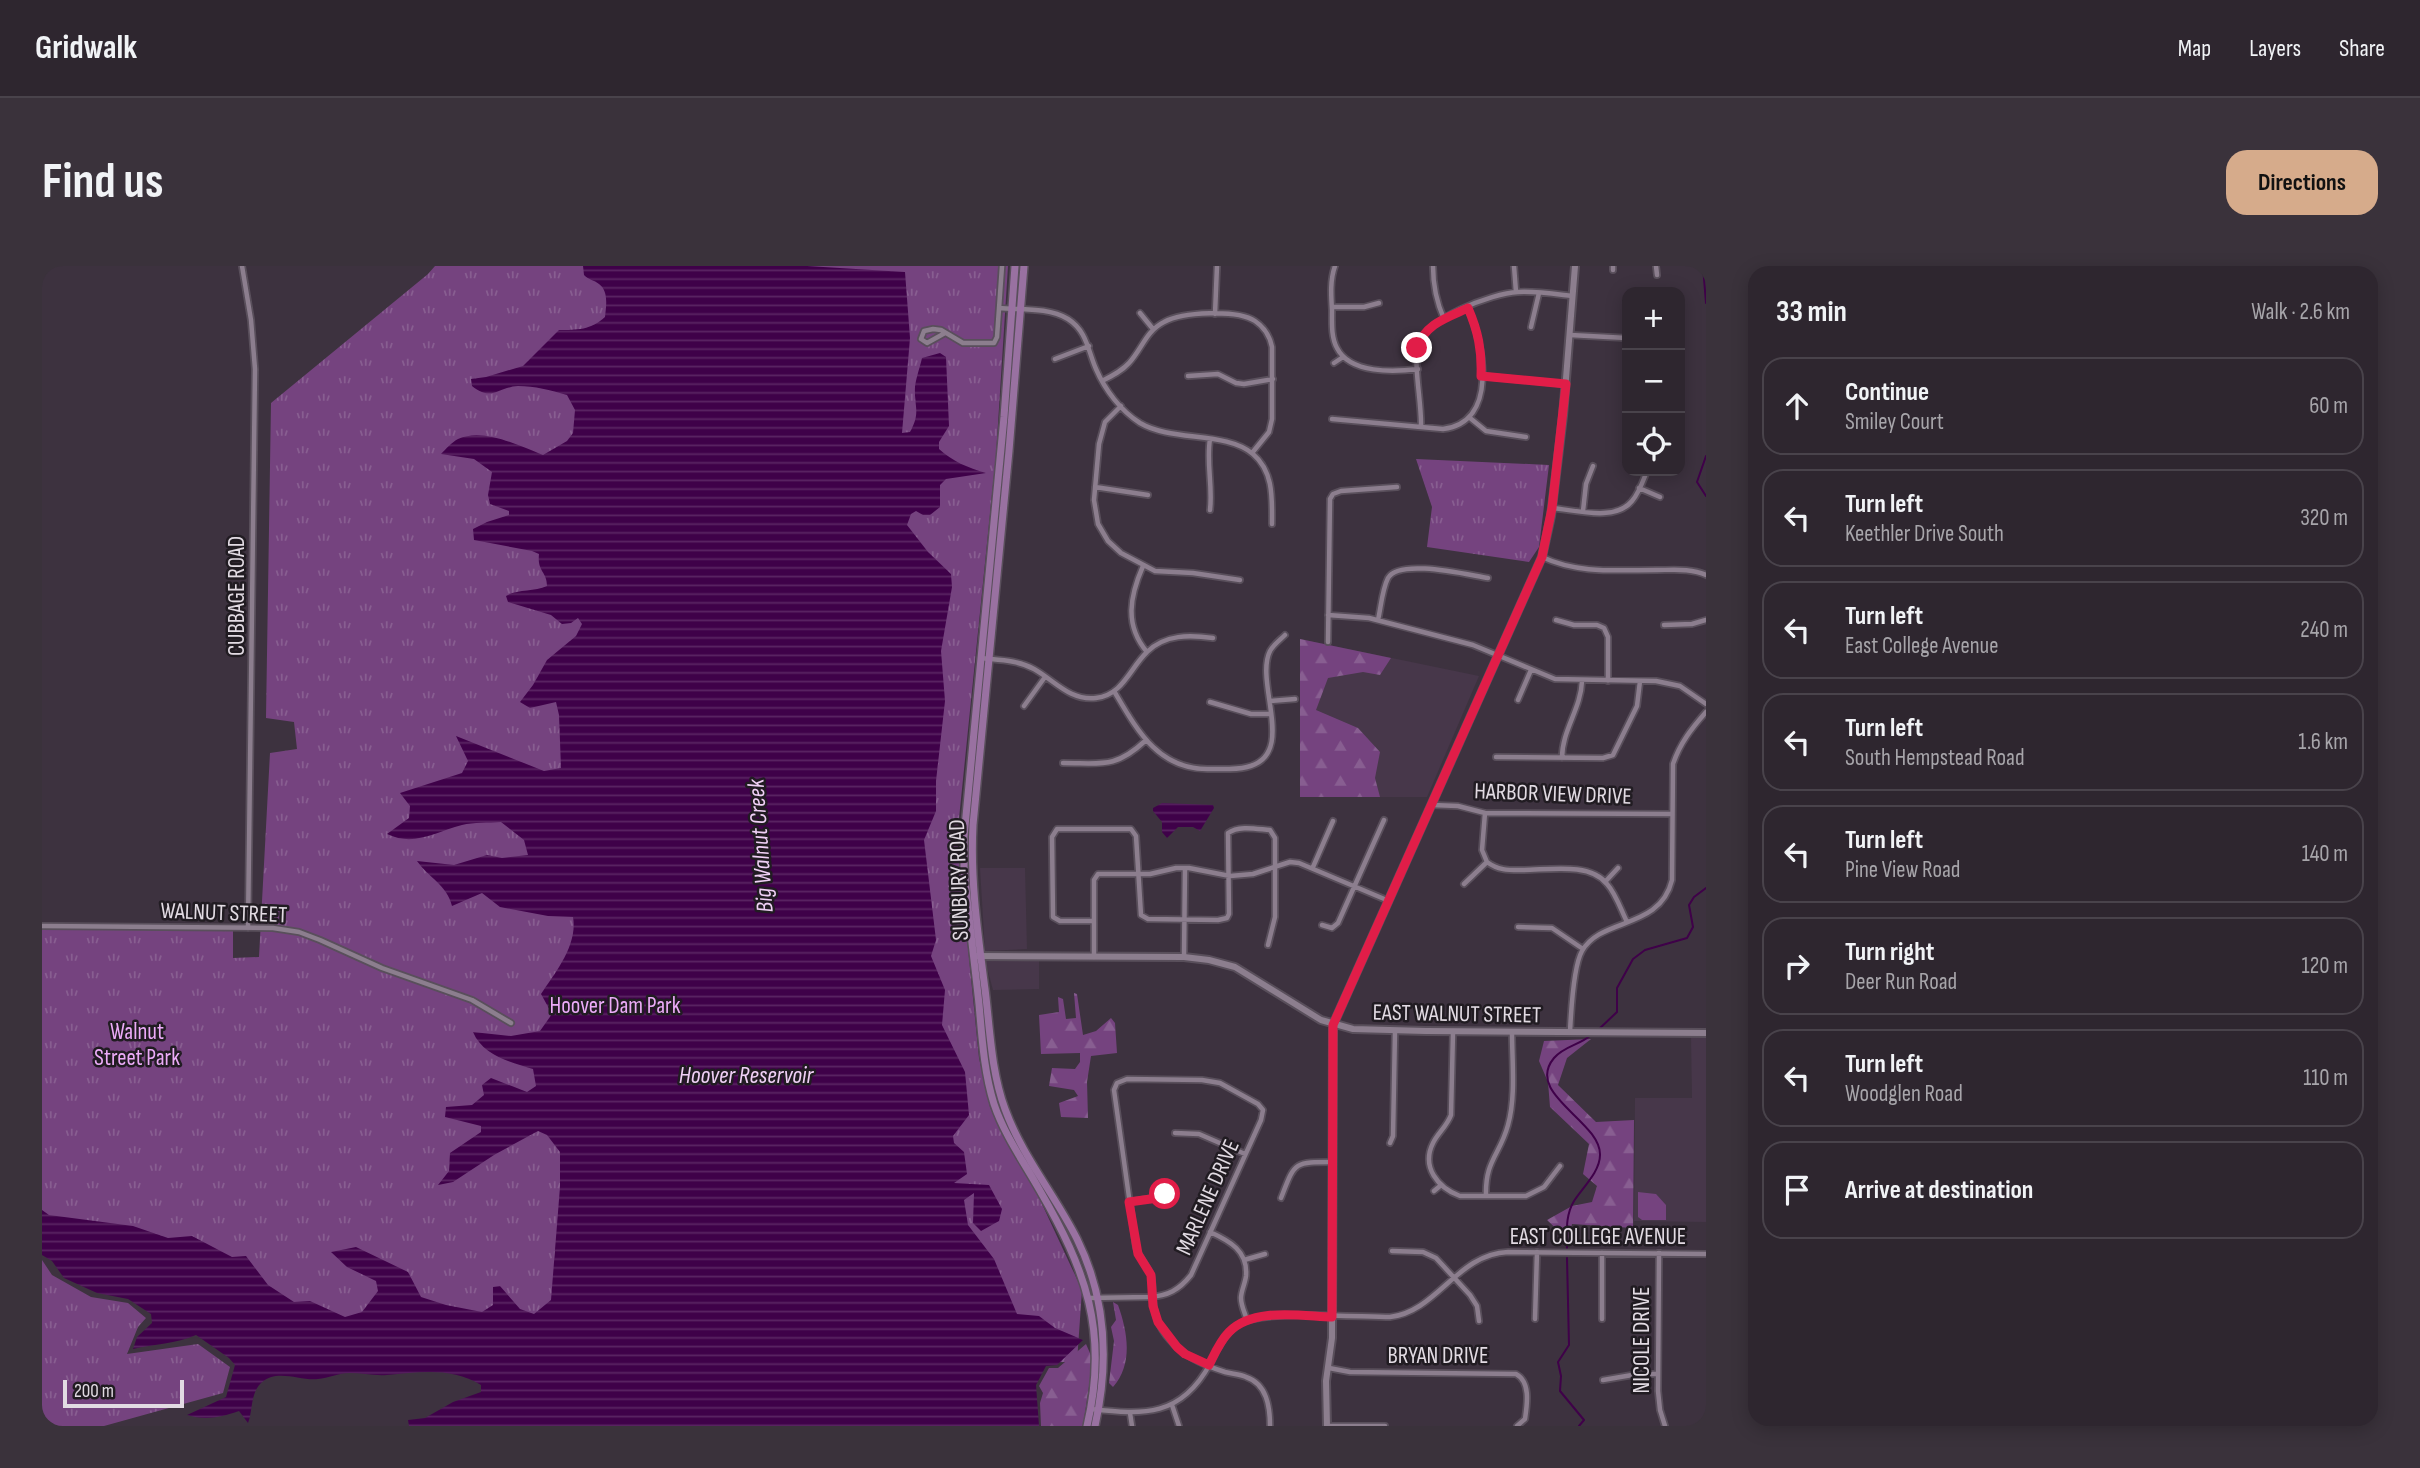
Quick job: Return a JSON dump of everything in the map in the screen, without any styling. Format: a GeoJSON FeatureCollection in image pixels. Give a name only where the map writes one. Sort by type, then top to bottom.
{"type":"FeatureCollection","features":[{"type":"Feature","properties":{"kind":"main road","name":"SUNBURY ROAD"},"geometry":{"type":"LineString","coordinates":[[1024,266],[1016,309],[985,614],[984,707],[971,851],[977,956],[985,1066],[995,1107],[1006,1133],[1067,1239],[1093,1298]]}},
{"type":"Feature","properties":{"kind":"main road"},"geometry":{"type":"LineString","coordinates":[[1015,269],[1019,285],[1016,309]]}},
{"type":"Feature","properties":{"kind":"main road","name":"SUNBURY ROAD"},"geometry":{"type":"LineString","coordinates":[[1016,309],[1016,355],[1009,451],[964,837],[965,882],[972,900],[977,956],[987,1005],[995,1074],[1006,1112],[1077,1240],[1093,1298],[1095,1426]]}},
{"type":"Feature","properties":{"kind":"main road","name":"SUNBURY ROAD"},"geometry":{"type":"LineString","coordinates":[[1087,1426],[1095,1409]]}},
{"type":"Feature","properties":{"kind":"street","name":"CUBBAGE ROAD"},"geometry":{"type":"LineString","coordinates":[[242,266],[251,320],[255,382],[248,928]]}},
{"type":"Feature","properties":{"kind":"street"},"geometry":{"type":"LineString","coordinates":[[945,333],[926,343],[921,339],[922,333],[937,329],[945,333],[963,343],[994,343],[1002,266]]}},
{"type":"Feature","properties":{"kind":"street"},"geometry":{"type":"LineString","coordinates":[[1214,314],[1217,266]]}},
{"type":"Feature","properties":{"kind":"street"},"geometry":{"type":"LineString","coordinates":[[1335,266],[1331,284],[1332,331],[1335,345],[1343,357],[1366,367],[1418,369]]}},
{"type":"Feature","properties":{"kind":"street"},"geometry":{"type":"LineString","coordinates":[[1433,266],[1437,304],[1444,319]]}},
{"type":"Feature","properties":{"kind":"street"},"geometry":{"type":"LineString","coordinates":[[1514,266],[1516,292]]}},
{"type":"Feature","properties":{"kind":"street"},"geometry":{"type":"LineString","coordinates":[[1385,1426],[1327,1426],[1326,1388],[1332,1350],[1333,1025],[1542,557],[1552,508],[1566,384],[1575,266]]}},
{"type":"Feature","properties":{"kind":"street"},"geometry":{"type":"LineString","coordinates":[[1656,266],[1657,275]]}},
{"type":"Feature","properties":{"kind":"street"},"geometry":{"type":"LineString","coordinates":[[1421,427],[1422,401],[1417,348],[1431,326],[1495,296],[1516,292],[1573,296]]}},
{"type":"Feature","properties":{"kind":"street"},"geometry":{"type":"LineString","coordinates":[[1531,327],[1539,293]]}},
{"type":"Feature","properties":{"kind":"street"},"geometry":{"type":"LineString","coordinates":[[1332,307],[1364,307],[1379,303]]}},
{"type":"Feature","properties":{"kind":"street"},"geometry":{"type":"LineString","coordinates":[[999,308],[1046,312],[1067,319],[1082,333],[1102,381],[1121,406],[1142,424],[1162,432],[1226,442],[1252,453],[1266,471],[1272,489],[1272,524]]}},
{"type":"Feature","properties":{"kind":"street"},"geometry":{"type":"LineString","coordinates":[[1332,419],[1454,428],[1470,418],[1478,404],[1482,351],[1479,335],[1468,308]]}},
{"type":"Feature","properties":{"kind":"street"},"geometry":{"type":"LineString","coordinates":[[1140,313],[1153,329]]}},
{"type":"Feature","properties":{"kind":"street"},"geometry":{"type":"LineString","coordinates":[[1102,381],[1130,362],[1153,329],[1164,322],[1181,316],[1245,316],[1262,327],[1270,338],[1272,347],[1272,419],[1269,432],[1252,453]]}},
{"type":"Feature","properties":{"kind":"street"},"geometry":{"type":"LineString","coordinates":[[1570,335],[1622,338]]}},
{"type":"Feature","properties":{"kind":"street"},"geometry":{"type":"LineString","coordinates":[[1055,359],[1089,346]]}},
{"type":"Feature","properties":{"kind":"street"},"geometry":{"type":"LineString","coordinates":[[1334,363],[1343,357]]}},
{"type":"Feature","properties":{"kind":"street"},"geometry":{"type":"LineString","coordinates":[[1188,376],[1218,374],[1244,384],[1273,379]]}},
{"type":"Feature","properties":{"kind":"street"},"geometry":{"type":"LineString","coordinates":[[1481,376],[1566,384]]}},
{"type":"Feature","properties":{"kind":"street"},"geometry":{"type":"LineString","coordinates":[[1121,406],[1102,428],[1095,487],[1095,513],[1103,534],[1114,548],[1143,566],[1162,573],[1193,573],[1240,580]]}},
{"type":"Feature","properties":{"kind":"street"},"geometry":{"type":"LineString","coordinates":[[1470,418],[1480,428],[1492,433],[1526,437]]}},
{"type":"Feature","properties":{"kind":"street"},"geometry":{"type":"LineString","coordinates":[[1210,439],[1210,510]]}},
{"type":"Feature","properties":{"kind":"street"},"geometry":{"type":"LineString","coordinates":[[1583,511],[1586,484],[1593,466]]}},
{"type":"Feature","properties":{"kind":"street"},"geometry":{"type":"LineString","coordinates":[[1552,508],[1604,513],[1623,509],[1631,503],[1645,476]]}},
{"type":"Feature","properties":{"kind":"street"},"geometry":{"type":"LineString","coordinates":[[1095,487],[1149,495]]}},
{"type":"Feature","properties":{"kind":"street"},"geometry":{"type":"LineString","coordinates":[[1328,642],[1329,505],[1333,494],[1397,487]]}},
{"type":"Feature","properties":{"kind":"street"},"geometry":{"type":"LineString","coordinates":[[1639,488],[1660,497]]}},
{"type":"Feature","properties":{"kind":"street"},"geometry":{"type":"LineString","coordinates":[[1542,557],[1580,570],[1681,570],[1706,575]]}},
{"type":"Feature","properties":{"kind":"street"},"geometry":{"type":"LineString","coordinates":[[1143,566],[1133,592],[1132,622],[1134,635],[1147,652]]}},
{"type":"Feature","properties":{"kind":"street"},"geometry":{"type":"LineString","coordinates":[[1378,620],[1388,578],[1396,570],[1416,569],[1488,578]]}},
{"type":"Feature","properties":{"kind":"street"},"geometry":{"type":"LineString","coordinates":[[1328,615],[1378,620],[1473,645],[1555,679],[1640,681],[1679,685],[1706,705]]}},
{"type":"Feature","properties":{"kind":"street"},"geometry":{"type":"LineString","coordinates":[[1556,620],[1604,628],[1608,637],[1608,681]]}},
{"type":"Feature","properties":{"kind":"street"},"geometry":{"type":"LineString","coordinates":[[1664,625],[1692,624],[1706,620]]}},
{"type":"Feature","properties":{"kind":"street"},"geometry":{"type":"LineString","coordinates":[[1114,691],[1145,741],[1165,757],[1193,768],[1244,768],[1262,763],[1271,745],[1266,670],[1270,652],[1276,642],[1285,635]]}},
{"type":"Feature","properties":{"kind":"street"},"geometry":{"type":"LineString","coordinates":[[985,659],[1022,664],[1065,691],[1079,697],[1096,698],[1114,691],[1124,683],[1147,652],[1171,639],[1195,636],[1213,638]]}},
{"type":"Feature","properties":{"kind":"street"},"geometry":{"type":"LineString","coordinates":[[1518,701],[1531,670]]}},
{"type":"Feature","properties":{"kind":"street"},"geometry":{"type":"LineString","coordinates":[[1024,706],[1045,677]]}},
{"type":"Feature","properties":{"kind":"street"},"geometry":{"type":"LineString","coordinates":[[1562,758],[1563,741],[1581,697],[1582,681]]}},
{"type":"Feature","properties":{"kind":"street"},"geometry":{"type":"LineString","coordinates":[[1496,757],[1603,758],[1613,755],[1637,706],[1640,681]]}},
{"type":"Feature","properties":{"kind":"street"},"geometry":{"type":"LineString","coordinates":[[1270,701],[1295,699]]}},
{"type":"Feature","properties":{"kind":"street"},"geometry":{"type":"LineString","coordinates":[[1210,702],[1251,714],[1271,714]]}},
{"type":"Feature","properties":{"kind":"street"},"geometry":{"type":"LineString","coordinates":[[1570,1032],[1577,970],[1583,949],[1591,940],[1663,903],[1670,891],[1673,764],[1688,734],[1706,712]]}},
{"type":"Feature","properties":{"kind":"street"},"geometry":{"type":"LineString","coordinates":[[1063,763],[1113,762],[1129,755],[1145,741]]}},
{"type":"Feature","properties":{"kind":"street","name":"HARBOR VIEW DRIVE"},"geometry":{"type":"LineString","coordinates":[[1432,805],[1458,806],[1485,813],[1672,814]]}},
{"type":"Feature","properties":{"kind":"street"},"geometry":{"type":"LineString","coordinates":[[1485,813],[1482,850],[1488,862],[1502,869],[1577,870],[1598,875],[1605,882],[1627,922]]}},
{"type":"Feature","properties":{"kind":"street"},"geometry":{"type":"LineString","coordinates":[[1322,925],[1330,928],[1336,926],[1384,820]]}},
{"type":"Feature","properties":{"kind":"street"},"geometry":{"type":"LineString","coordinates":[[1313,867],[1333,821]]}},
{"type":"Feature","properties":{"kind":"street"},"geometry":{"type":"LineString","coordinates":[[1094,921],[1060,920],[1053,917],[1052,837],[1055,831],[1134,831],[1140,911],[1144,918],[1223,920],[1227,918],[1229,909],[1228,836],[1233,829],[1267,829],[1273,832],[1275,838],[1275,917],[1269,945]]}},
{"type":"Feature","properties":{"kind":"street"},"geometry":{"type":"LineString","coordinates":[[1094,957],[1096,875],[1138,874],[1185,868],[1230,876],[1253,874],[1290,862],[1313,867],[1389,901]]}},
{"type":"Feature","properties":{"kind":"street"},"geometry":{"type":"LineString","coordinates":[[1464,884],[1488,862]]}},
{"type":"Feature","properties":{"kind":"street"},"geometry":{"type":"LineString","coordinates":[[1184,957],[1185,868]]}},
{"type":"Feature","properties":{"kind":"street"},"geometry":{"type":"LineString","coordinates":[[1605,882],[1618,868]]}},
{"type":"Feature","properties":{"kind":"street","name":"WALNUT STREET"},"geometry":{"type":"LineString","coordinates":[[42,926],[273,928],[299,932],[382,968],[472,1000],[511,1023]]}},
{"type":"Feature","properties":{"kind":"street"},"geometry":{"type":"LineString","coordinates":[[1518,927],[1552,929],[1583,949]]}},
{"type":"Feature","properties":{"kind":"street","name":"EAST WALNUT STREET"},"geometry":{"type":"LineString","coordinates":[[977,956],[1184,957],[1209,960],[1235,967],[1333,1025],[1353,1029],[1706,1033]]}},
{"type":"Feature","properties":{"kind":"street"},"geometry":{"type":"LineString","coordinates":[[1390,1143],[1393,1136],[1395,1031]]}},
{"type":"Feature","properties":{"kind":"street"},"geometry":{"type":"LineString","coordinates":[[1452,1032],[1451,1115],[1435,1139],[1430,1153],[1430,1168],[1440,1185],[1460,1196],[1519,1197],[1532,1194],[1544,1186],[1560,1166]]}},
{"type":"Feature","properties":{"kind":"street"},"geometry":{"type":"LineString","coordinates":[[1486,1196],[1485,1178],[1504,1136],[1511,1111],[1512,1032]]}},
{"type":"Feature","properties":{"kind":"street","name":"MARLENE DRIVE"},"geometry":{"type":"LineString","coordinates":[[1093,1298],[1153,1297],[1171,1293],[1185,1282],[1261,1120],[1263,1110],[1258,1104],[1220,1083],[1202,1080],[1127,1079],[1117,1083],[1114,1090],[1129,1202]]}},
{"type":"Feature","properties":{"kind":"street"},"geometry":{"type":"LineString","coordinates":[[1174,1133],[1199,1134],[1245,1154]]}},
{"type":"Feature","properties":{"kind":"street"},"geometry":{"type":"LineString","coordinates":[[1280,1198],[1291,1172],[1298,1165],[1307,1162],[1333,1162]]}},
{"type":"Feature","properties":{"kind":"street"},"geometry":{"type":"LineString","coordinates":[[1434,1191],[1440,1185]]}},
{"type":"Feature","properties":{"kind":"street"},"geometry":{"type":"LineString","coordinates":[[1170,1191],[1158,1198],[1129,1202],[1138,1254],[1151,1275],[1158,1322],[1170,1341],[1185,1354],[1257,1382],[1264,1391],[1270,1409],[1270,1426]]}},
{"type":"Feature","properties":{"kind":"street"},"geometry":{"type":"LineString","coordinates":[[1095,1409],[1130,1413],[1153,1412],[1172,1405],[1193,1389],[1231,1330],[1247,1320],[1241,1300],[1246,1277],[1244,1261],[1236,1247],[1210,1232]]}},
{"type":"Feature","properties":{"kind":"street"},"geometry":{"type":"LineString","coordinates":[[1392,1251],[1423,1252],[1443,1264],[1474,1301],[1479,1321]]}},
{"type":"Feature","properties":{"kind":"street","name":"EAST COLLEGE AVENUE"},"geometry":{"type":"LineString","coordinates":[[1247,1320],[1270,1316],[1390,1317],[1407,1313],[1470,1264],[1498,1252],[1706,1254]]}},
{"type":"Feature","properties":{"kind":"street"},"geometry":{"type":"LineString","coordinates":[[1535,1319],[1536,1252]]}},
{"type":"Feature","properties":{"kind":"street"},"geometry":{"type":"LineString","coordinates":[[1602,1253],[1602,1319]]}},
{"type":"Feature","properties":{"kind":"street","name":"NICOLE DRIVE"},"geometry":{"type":"LineString","coordinates":[[1659,1253],[1658,1400],[1665,1426]]}},
{"type":"Feature","properties":{"kind":"street"},"geometry":{"type":"LineString","coordinates":[[1244,1261],[1265,1254]]}},
{"type":"Feature","properties":{"kind":"street","name":"BRYAN DRIVE"},"geometry":{"type":"LineString","coordinates":[[1329,1368],[1350,1372],[1517,1374],[1525,1380],[1526,1401],[1525,1419],[1517,1426]]}},
{"type":"Feature","properties":{"kind":"street"},"geometry":{"type":"LineString","coordinates":[[1603,1380],[1638,1374],[1658,1374]]}},
{"type":"Feature","properties":{"kind":"street"},"geometry":{"type":"LineString","coordinates":[[1172,1405],[1179,1426]]}},
{"type":"Feature","properties":{"kind":"street"},"geometry":{"type":"LineString","coordinates":[[1130,1413],[1132,1426]]}},
{"type":"Feature","properties":{"kind":"shaded area"},"geometry":{"type":"Polygon","coordinates":[[[1300,639],[1479,676],[1427,797],[1300,797],[1300,639]]]}},
{"type":"Feature","properties":{"kind":"shaded area"},"geometry":{"type":"Polygon","coordinates":[[[980,868],[1025,868],[1027,949],[985,951],[980,868]]]}},
{"type":"Feature","properties":{"kind":"shaded area"},"geometry":{"type":"Polygon","coordinates":[[[985,960],[1039,960],[1039,989],[993,990],[985,960]]]}},
{"type":"Feature","properties":{"kind":"shaded area"},"geometry":{"type":"Polygon","coordinates":[[[1691,1038],[1706,1038],[1706,1222],[1634,1221],[1635,1098],[1692,1098],[1691,1038]]]}},
{"type":"Feature","properties":{"kind":"green space","name":"Hoover Dam Park"},"geometry":{"type":"Polygon","coordinates":[[[435,266],[1008,266],[996,455],[957,838],[979,1058],[990,1107],[1035,1189],[1082,1290],[1077,1362],[493,1365],[42,1252],[42,929],[233,931],[233,958],[259,957],[270,753],[297,749],[294,722],[266,718],[271,403],[435,266]]]}},
{"type":"Feature","properties":{"kind":"green space"},"geometry":{"type":"Polygon","coordinates":[[[1416,459],[1549,465],[1539,547],[1529,562],[1427,547],[1432,507],[1416,459]]]}},
{"type":"Feature","properties":{"kind":"green space"},"geometry":{"type":"Polygon","coordinates":[[[1300,639],[1391,658],[1380,675],[1363,672],[1328,678],[1316,710],[1358,728],[1380,752],[1375,778],[1380,797],[1300,797],[1300,639]]]}},
{"type":"Feature","properties":{"kind":"green space"},"geometry":{"type":"Polygon","coordinates":[[[1074,993],[1077,994],[1083,1035],[1096,1031],[1111,1018],[1115,1023],[1117,1053],[1091,1056],[1087,1082],[1088,1118],[1061,1117],[1059,1103],[1078,1096],[1074,1090],[1049,1086],[1052,1068],[1075,1069],[1080,1062],[1080,1053],[1041,1054],[1039,1015],[1059,1012],[1058,997],[1063,999],[1066,1019],[1076,1018],[1074,993]]]}},
{"type":"Feature","properties":{"kind":"green space"},"geometry":{"type":"Polygon","coordinates":[[[1591,1039],[1567,1058],[1558,1085],[1596,1122],[1634,1120],[1633,1228],[1572,1224],[1568,1240],[1547,1220],[1572,1206],[1592,1202],[1597,1186],[1583,1174],[1589,1144],[1550,1107],[1548,1082],[1539,1061],[1544,1041],[1591,1039]]]}},
{"type":"Feature","properties":{"kind":"green space"},"geometry":{"type":"Polygon","coordinates":[[[1638,1192],[1656,1194],[1666,1205],[1666,1220],[1642,1220],[1638,1217],[1638,1192]]]}},
{"type":"Feature","properties":{"kind":"green space"},"geometry":{"type":"Polygon","coordinates":[[[42,1260],[52,1275],[91,1297],[128,1303],[146,1318],[138,1327],[127,1354],[198,1344],[230,1367],[223,1393],[104,1426],[42,1426],[42,1260]]]}},
{"type":"Feature","properties":{"kind":"green space"},"geometry":{"type":"Polygon","coordinates":[[[1113,1302],[1118,1305],[1127,1348],[1124,1368],[1113,1387],[1109,1383],[1114,1341],[1111,1327],[1116,1320],[1113,1302]]]}},
{"type":"Feature","properties":{"kind":"green space"},"geometry":{"type":"Polygon","coordinates":[[[1086,1344],[1093,1360],[1083,1426],[1041,1426],[1040,1403],[1043,1393],[1039,1386],[1049,1368],[1058,1368],[1086,1344]]]}},
{"type":"Feature","properties":{"kind":"water","name":"Hoover Reservoir"},"geometry":{"type":"Polygon","coordinates":[[[583,266],[807,266],[905,272],[910,338],[902,433],[910,432],[915,419],[915,387],[922,358],[940,353],[946,357],[949,426],[939,442],[939,449],[961,464],[986,473],[946,479],[940,485],[940,507],[930,515],[916,511],[911,514],[907,525],[928,552],[951,574],[952,587],[941,651],[945,701],[936,781],[936,811],[924,840],[936,940],[931,956],[945,990],[942,1025],[965,1072],[969,1115],[953,1136],[954,1143],[964,1152],[967,1174],[954,1183],[989,1185],[1002,1209],[999,1221],[981,1231],[973,1223],[974,1193],[964,1200],[968,1225],[994,1259],[1017,1314],[1039,1316],[1055,1328],[1083,1340],[1057,1365],[1046,1366],[1036,1385],[1039,1426],[409,1426],[408,1420],[425,1418],[453,1402],[481,1392],[481,1385],[470,1379],[436,1372],[382,1375],[345,1373],[318,1379],[274,1376],[257,1387],[248,1423],[239,1411],[213,1417],[194,1417],[187,1415],[226,1397],[235,1365],[229,1358],[196,1335],[133,1349],[137,1337],[152,1323],[151,1314],[128,1299],[97,1293],[64,1278],[52,1261],[42,1255],[42,1210],[49,1215],[133,1226],[168,1238],[192,1236],[232,1257],[246,1256],[268,1285],[294,1302],[310,1301],[345,1317],[362,1312],[378,1291],[376,1281],[347,1267],[331,1252],[356,1247],[408,1272],[421,1297],[446,1305],[482,1312],[493,1305],[493,1287],[500,1286],[520,1309],[534,1314],[551,1300],[560,1187],[560,1152],[547,1135],[538,1131],[453,1182],[438,1185],[449,1171],[450,1153],[481,1132],[481,1126],[445,1117],[446,1107],[472,1105],[484,1095],[482,1085],[491,1078],[527,1092],[536,1086],[533,1069],[507,1061],[491,1052],[473,1032],[511,1036],[540,1031],[552,1014],[541,994],[569,948],[574,927],[573,917],[548,916],[500,907],[482,893],[452,906],[446,892],[417,861],[454,865],[487,855],[502,858],[528,855],[524,840],[501,822],[467,824],[415,839],[397,838],[387,834],[409,818],[410,806],[400,793],[462,773],[468,761],[456,736],[544,771],[561,768],[556,702],[530,708],[520,702],[547,660],[576,636],[582,624],[578,618],[571,623],[562,624],[551,615],[508,602],[506,596],[510,594],[547,586],[539,564],[539,554],[474,540],[473,529],[509,515],[509,511],[490,504],[488,495],[492,472],[474,459],[441,454],[456,440],[468,436],[490,436],[543,455],[567,441],[573,433],[575,410],[567,395],[518,386],[485,393],[472,386],[471,379],[523,366],[559,330],[589,327],[605,317],[604,291],[599,284],[584,275],[583,266]]]}},
{"type":"Feature","properties":{"kind":"water"},"geometry":{"type":"Polygon","coordinates":[[[1162,803],[1213,805],[1214,808],[1200,831],[1193,827],[1178,827],[1167,838],[1162,832],[1162,822],[1153,811],[1153,808],[1162,803]]]}},
{"type":"Feature","properties":{"kind":"waterway"},"geometry":{"type":"LineString","coordinates":[[1703,266],[1706,303]]}},
{"type":"Feature","properties":{"kind":"waterway"},"geometry":{"type":"LineString","coordinates":[[1706,456],[1697,482],[1706,496]]}},
{"type":"Feature","properties":{"kind":"waterway"},"geometry":{"type":"LineString","coordinates":[[1598,1030],[1617,1012],[1617,988],[1633,959],[1645,950],[1687,938],[1693,927],[1689,905],[1694,897],[1706,888]]}},
{"type":"Feature","properties":{"kind":"waterway"},"geometry":{"type":"LineString","coordinates":[[1567,1248],[1569,1212],[1577,1196],[1594,1174],[1600,1155],[1597,1143],[1589,1131],[1556,1096],[1549,1084],[1547,1071],[1558,1054],[1591,1035]]}},
{"type":"Feature","properties":{"kind":"waterway"},"geometry":{"type":"LineString","coordinates":[[1567,1258],[1569,1345],[1558,1362],[1560,1391],[1584,1420],[1579,1426]]}},
{"type":"Feature","properties":{"kind":"route"},"geometry":{"type":"LineString","coordinates":[[1165,1194],[1158,1198],[1129,1202],[1138,1254],[1151,1275],[1153,1306],[1158,1322],[1170,1341],[1185,1354],[1209,1365],[1231,1330],[1247,1320],[1270,1316],[1332,1317],[1333,1025],[1542,557],[1549,533],[1566,384],[1481,376],[1482,351],[1479,335],[1468,308],[1431,326],[1424,332],[1417,348]]}},
{"type":"Feature","properties":{"kind":"water label","name":"Big Walnut Creek"},"geometry":{"type":"Point","coordinates":[760,846]}},
{"type":"Feature","properties":{"kind":"park label","name":"Walnut Street Park"},"geometry":{"type":"Point","coordinates":[137,1044]}}]}
